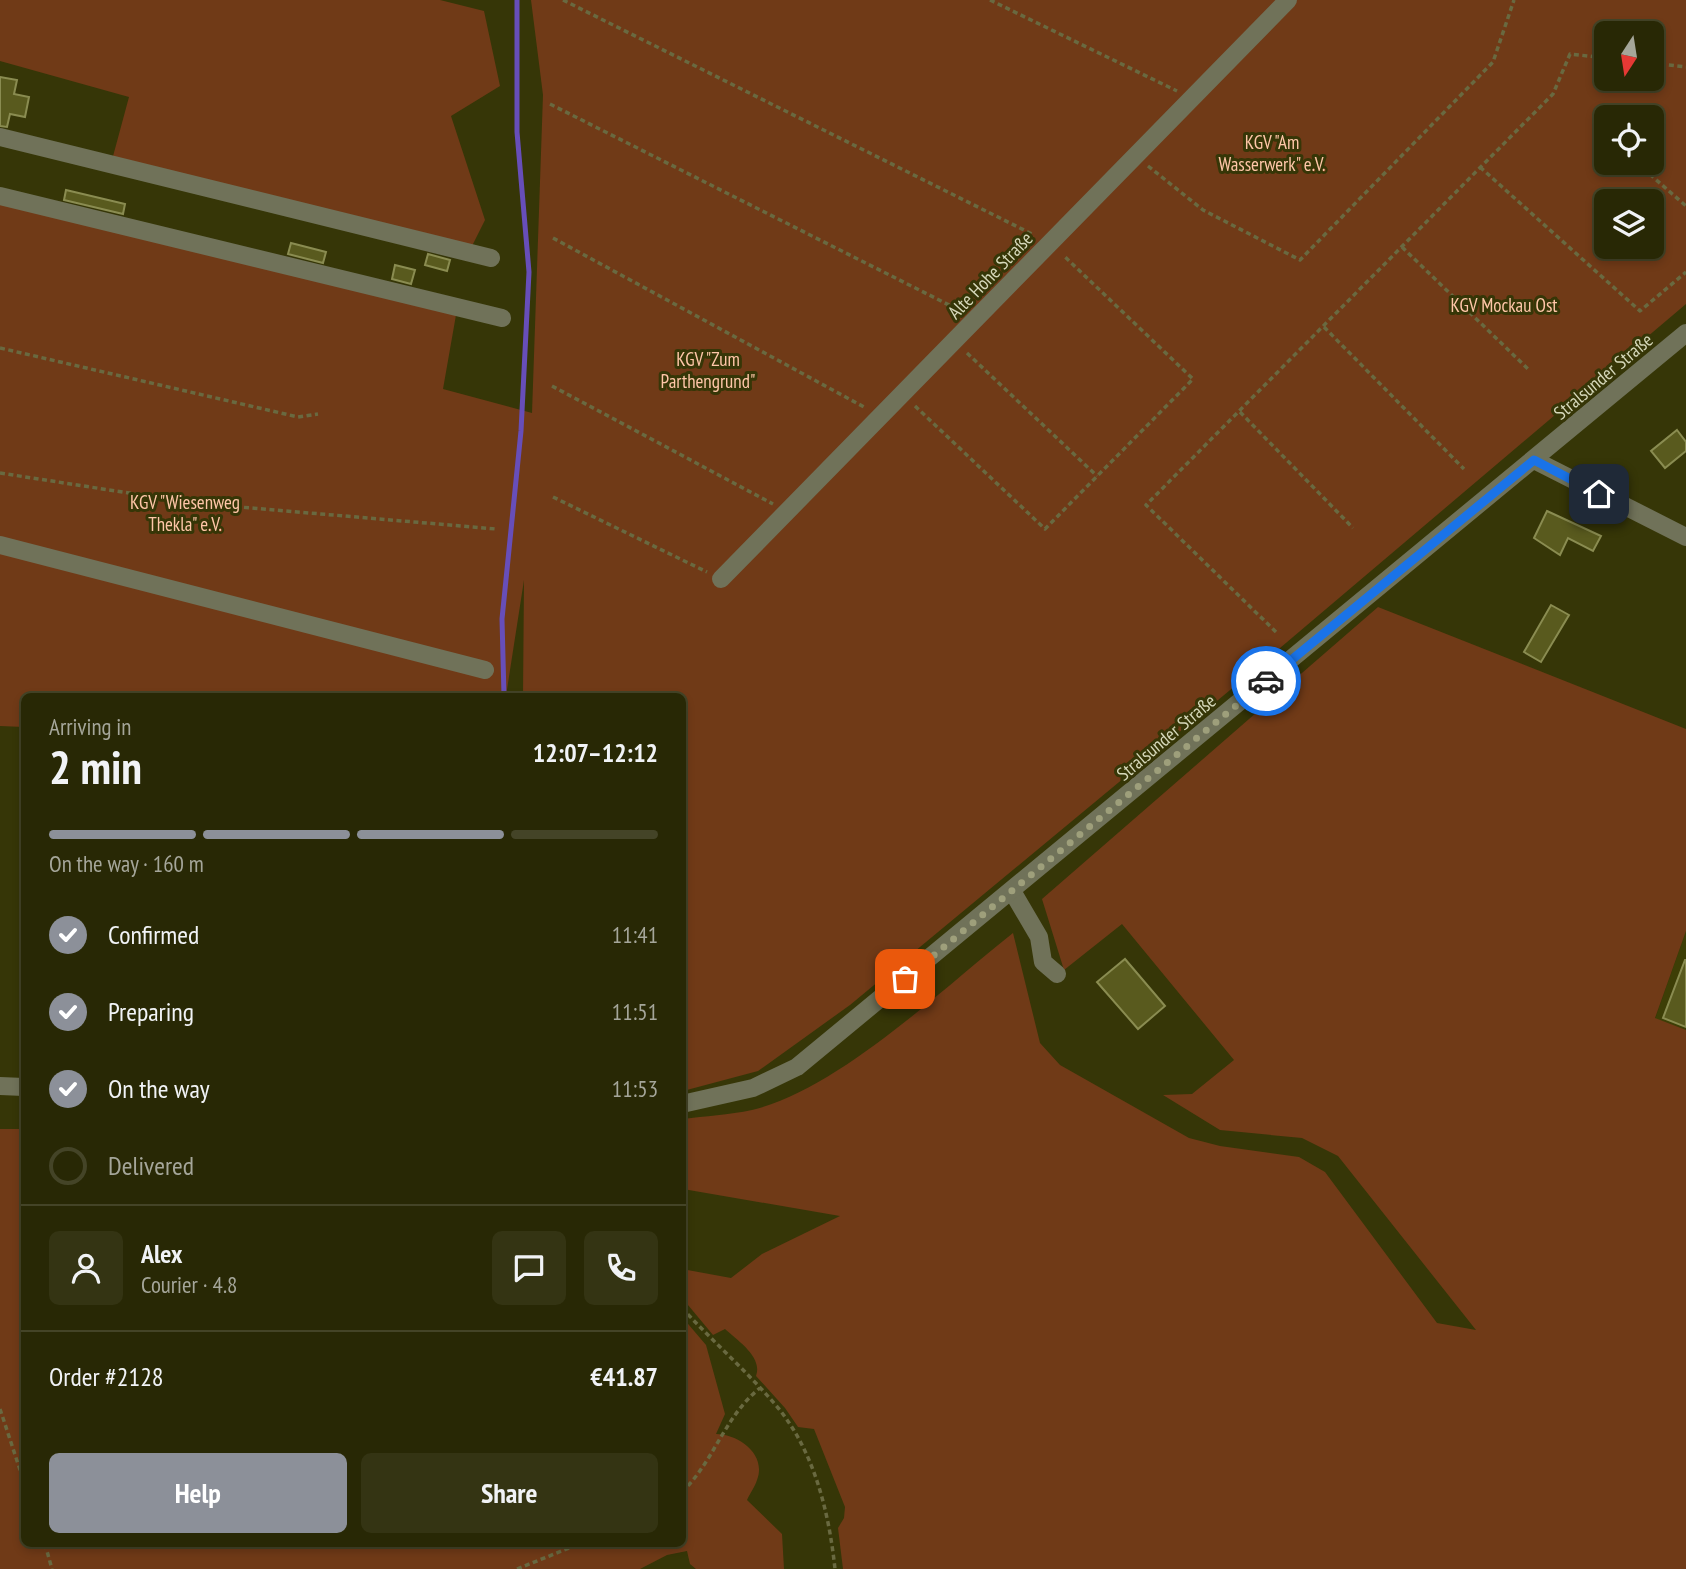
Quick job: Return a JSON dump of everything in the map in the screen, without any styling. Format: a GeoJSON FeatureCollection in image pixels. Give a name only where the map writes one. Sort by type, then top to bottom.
{"type":"FeatureCollection","features":[{"type":"Feature","properties":{"kind":"street","name":"Alte Hohe Straße"},"geometry":{"type":"LineString","coordinates":[[722,579],[1288,0]]}},
{"type":"Feature","properties":{"kind":"street"},"geometry":{"type":"LineString","coordinates":[[0,137],[491,258]]}},
{"type":"Feature","properties":{"kind":"street"},"geometry":{"type":"LineString","coordinates":[[0,196],[502,318]]}},
{"type":"Feature","properties":{"kind":"street","name":"Stralsunder Straße"},"geometry":{"type":"LineString","coordinates":[[686,1103],[753,1088],[797,1067],[1686,333]]}},
{"type":"Feature","properties":{"kind":"street"},"geometry":{"type":"LineString","coordinates":[[1534,460],[1686,537]]}},
{"type":"Feature","properties":{"kind":"street"},"geometry":{"type":"LineString","coordinates":[[0,545],[485,670]]}},
{"type":"Feature","properties":{"kind":"street"},"geometry":{"type":"LineString","coordinates":[[1012,891],[1039,937],[1043,962],[1057,974]]}},
{"type":"Feature","properties":{"kind":"street"},"geometry":{"type":"LineString","coordinates":[[0,1086],[21,1087]]}},
{"type":"Feature","properties":{"kind":"path"},"geometry":{"type":"LineString","coordinates":[[563,0],[1051,243],[1193,379],[1045,529],[903,395]]}},
{"type":"Feature","properties":{"kind":"path"},"geometry":{"type":"LineString","coordinates":[[990,0],[1192,98]]}},
{"type":"Feature","properties":{"kind":"path"},"geometry":{"type":"LineString","coordinates":[[1136,156],[1203,210],[1300,260],[1493,62],[1514,0]]}},
{"type":"Feature","properties":{"kind":"path"},"geometry":{"type":"LineString","coordinates":[[1276,632],[1146,505],[1553,94],[1570,54],[1594,57]]}},
{"type":"Feature","properties":{"kind":"path"},"geometry":{"type":"LineString","coordinates":[[1664,64],[1686,67]]}},
{"type":"Feature","properties":{"kind":"path"},"geometry":{"type":"LineString","coordinates":[[550,104],[977,319]]}},
{"type":"Feature","properties":{"kind":"path"},"geometry":{"type":"LineString","coordinates":[[1480,167],[1640,311],[1686,272]]}},
{"type":"Feature","properties":{"kind":"path"},"geometry":{"type":"LineString","coordinates":[[1651,175],[1686,206]]}},
{"type":"Feature","properties":{"kind":"path"},"geometry":{"type":"LineString","coordinates":[[553,238],[881,416]]}},
{"type":"Feature","properties":{"kind":"path"},"geometry":{"type":"LineString","coordinates":[[1402,247],[1528,369]]}},
{"type":"Feature","properties":{"kind":"path"},"geometry":{"type":"LineString","coordinates":[[1324,327],[1464,469]]}},
{"type":"Feature","properties":{"kind":"path"},"geometry":{"type":"LineString","coordinates":[[955,341],[1097,477]]}},
{"type":"Feature","properties":{"kind":"path"},"geometry":{"type":"LineString","coordinates":[[0,348],[298,417],[318,414]]}},
{"type":"Feature","properties":{"kind":"path"},"geometry":{"type":"LineString","coordinates":[[552,386],[788,512]]}},
{"type":"Feature","properties":{"kind":"path"},"geometry":{"type":"LineString","coordinates":[[1240,411],[1353,528]]}},
{"type":"Feature","properties":{"kind":"path"},"geometry":{"type":"LineString","coordinates":[[0,473],[193,503],[496,530]]}},
{"type":"Feature","properties":{"kind":"path"},"geometry":{"type":"LineString","coordinates":[[552,497],[722,579]]}},
{"type":"Feature","properties":{"kind":"path"},"geometry":{"type":"LineString","coordinates":[[686,1312],[781,1412],[813,1470],[824,1501],[835,1569]]}},
{"type":"Feature","properties":{"kind":"path"},"geometry":{"type":"LineString","coordinates":[[686,1488],[699,1476],[741,1404],[760,1388]]}},
{"type":"Feature","properties":{"kind":"path"},"geometry":{"type":"LineString","coordinates":[[0,1409],[21,1473]]}},
{"type":"Feature","properties":{"kind":"path"},"geometry":{"type":"LineString","coordinates":[[46,1547],[52,1569]]}},
{"type":"Feature","properties":{"kind":"path"},"geometry":{"type":"LineString","coordinates":[[517,1569],[572,1547]]}},
{"type":"Feature","properties":{"kind":"shaded area"},"geometry":{"type":"Polygon","coordinates":[[[1686,931],[1686,1030],[1655,1019],[1686,931]]]}},
{"type":"Feature","properties":{"kind":"green space"},"geometry":{"type":"Polygon","coordinates":[[[0,0],[440,0],[484,11],[500,86],[451,116],[485,220],[472,246],[112,160],[129,97],[0,61],[0,0]]]}},
{"type":"Feature","properties":{"kind":"green space"},"geometry":{"type":"Polygon","coordinates":[[[531,0],[1686,0],[1686,304],[1241,681],[850,1005],[758,1071],[686,1090],[686,693],[523,693],[524,580],[506,693],[21,693],[21,727],[0,726],[0,199],[456,315],[443,389],[532,413],[543,95],[531,0]]]}},
{"type":"Feature","properties":{"kind":"green space"},"geometry":{"type":"Polygon","coordinates":[[[1378,607],[1686,729],[1686,931],[1655,1018],[1686,1030],[1686,1569],[843,1569],[838,1528],[844,1518],[845,1507],[814,1429],[798,1427],[756,1376],[756,1362],[748,1350],[725,1329],[713,1335],[686,1303],[686,1270],[731,1278],[762,1254],[840,1216],[686,1190],[686,1119],[752,1110],[785,1099],[820,1081],[889,1035],[1013,933],[1040,1043],[1060,1065],[1189,1138],[1220,1146],[1299,1157],[1325,1172],[1437,1323],[1476,1330],[1338,1156],[1302,1138],[1220,1130],[1163,1095],[1192,1094],[1234,1060],[1122,924],[1064,970],[1042,899],[1378,607]]]}},
{"type":"Feature","properties":{"kind":"green space"},"geometry":{"type":"Polygon","coordinates":[[[0,1129],[21,1129],[21,1547],[686,1547],[686,1322],[706,1345],[725,1414],[716,1434],[741,1442],[754,1454],[758,1462],[757,1480],[747,1500],[782,1534],[784,1569],[696,1569],[690,1564],[687,1551],[667,1555],[640,1569],[0,1569],[0,1129]]]}},
{"type":"Feature","properties":{"kind":"building"},"geometry":{"type":"Polygon","coordinates":[[[0,77],[17,80],[14,94],[29,97],[25,117],[10,114],[7,127],[0,126],[0,77]]]}},
{"type":"Feature","properties":{"kind":"building"},"geometry":{"type":"Polygon","coordinates":[[[66,190],[125,204],[123,214],[64,200],[66,190]]]}},
{"type":"Feature","properties":{"kind":"building"},"geometry":{"type":"Polygon","coordinates":[[[291,243],[326,252],[323,263],[288,254],[291,243]]]}},
{"type":"Feature","properties":{"kind":"building"},"geometry":{"type":"Polygon","coordinates":[[[428,254],[450,260],[447,271],[425,265],[428,254]]]}},
{"type":"Feature","properties":{"kind":"building"},"geometry":{"type":"Polygon","coordinates":[[[395,265],[415,270],[411,284],[392,279],[395,265]]]}},
{"type":"Feature","properties":{"kind":"building"},"geometry":{"type":"Polygon","coordinates":[[[1677,430],[1686,442],[1686,451],[1665,468],[1651,451],[1677,430]]]}},
{"type":"Feature","properties":{"kind":"building"},"geometry":{"type":"Polygon","coordinates":[[[1547,511],[1601,536],[1593,551],[1568,538],[1560,555],[1534,538],[1547,511]]]}},
{"type":"Feature","properties":{"kind":"building"},"geometry":{"type":"Polygon","coordinates":[[[1551,605],[1569,615],[1541,662],[1524,652],[1551,605]]]}},
{"type":"Feature","properties":{"kind":"building"},"geometry":{"type":"Polygon","coordinates":[[[1125,959],[1165,1006],[1138,1029],[1097,982],[1125,959]]]}},
{"type":"Feature","properties":{"kind":"building"},"geometry":{"type":"Polygon","coordinates":[[[1686,960],[1686,1027],[1663,1018],[1686,960]]]}},
{"type":"Feature","properties":{"kind":"waterway"},"geometry":{"type":"LineString","coordinates":[[504,693],[502,619],[521,431],[529,272],[517,132],[517,0]]}},
{"type":"Feature","properties":{"kind":"way so far"},"geometry":{"type":"LineString","coordinates":[[905,979],[1266,681]]}},
{"type":"Feature","properties":{"kind":"route"},"geometry":{"type":"LineString","coordinates":[[1266,681],[1534,460],[1599,494]]}},
{"type":"Feature","properties":{"kind":"park label","name":"KGV \"Am Wasserwerk\" e.V."},"geometry":{"type":"Point","coordinates":[1272,153]}},
{"type":"Feature","properties":{"kind":"park label","name":"KGV Mockau Ost"},"geometry":{"type":"Point","coordinates":[1504,305]}},
{"type":"Feature","properties":{"kind":"park label","name":"KGV \"Zum Parthengrund\""},"geometry":{"type":"Point","coordinates":[708,370]}},
{"type":"Feature","properties":{"kind":"park label","name":"KGV \"Wiesenweg Thekla\" e.V."},"geometry":{"type":"Point","coordinates":[185,513]}}]}
